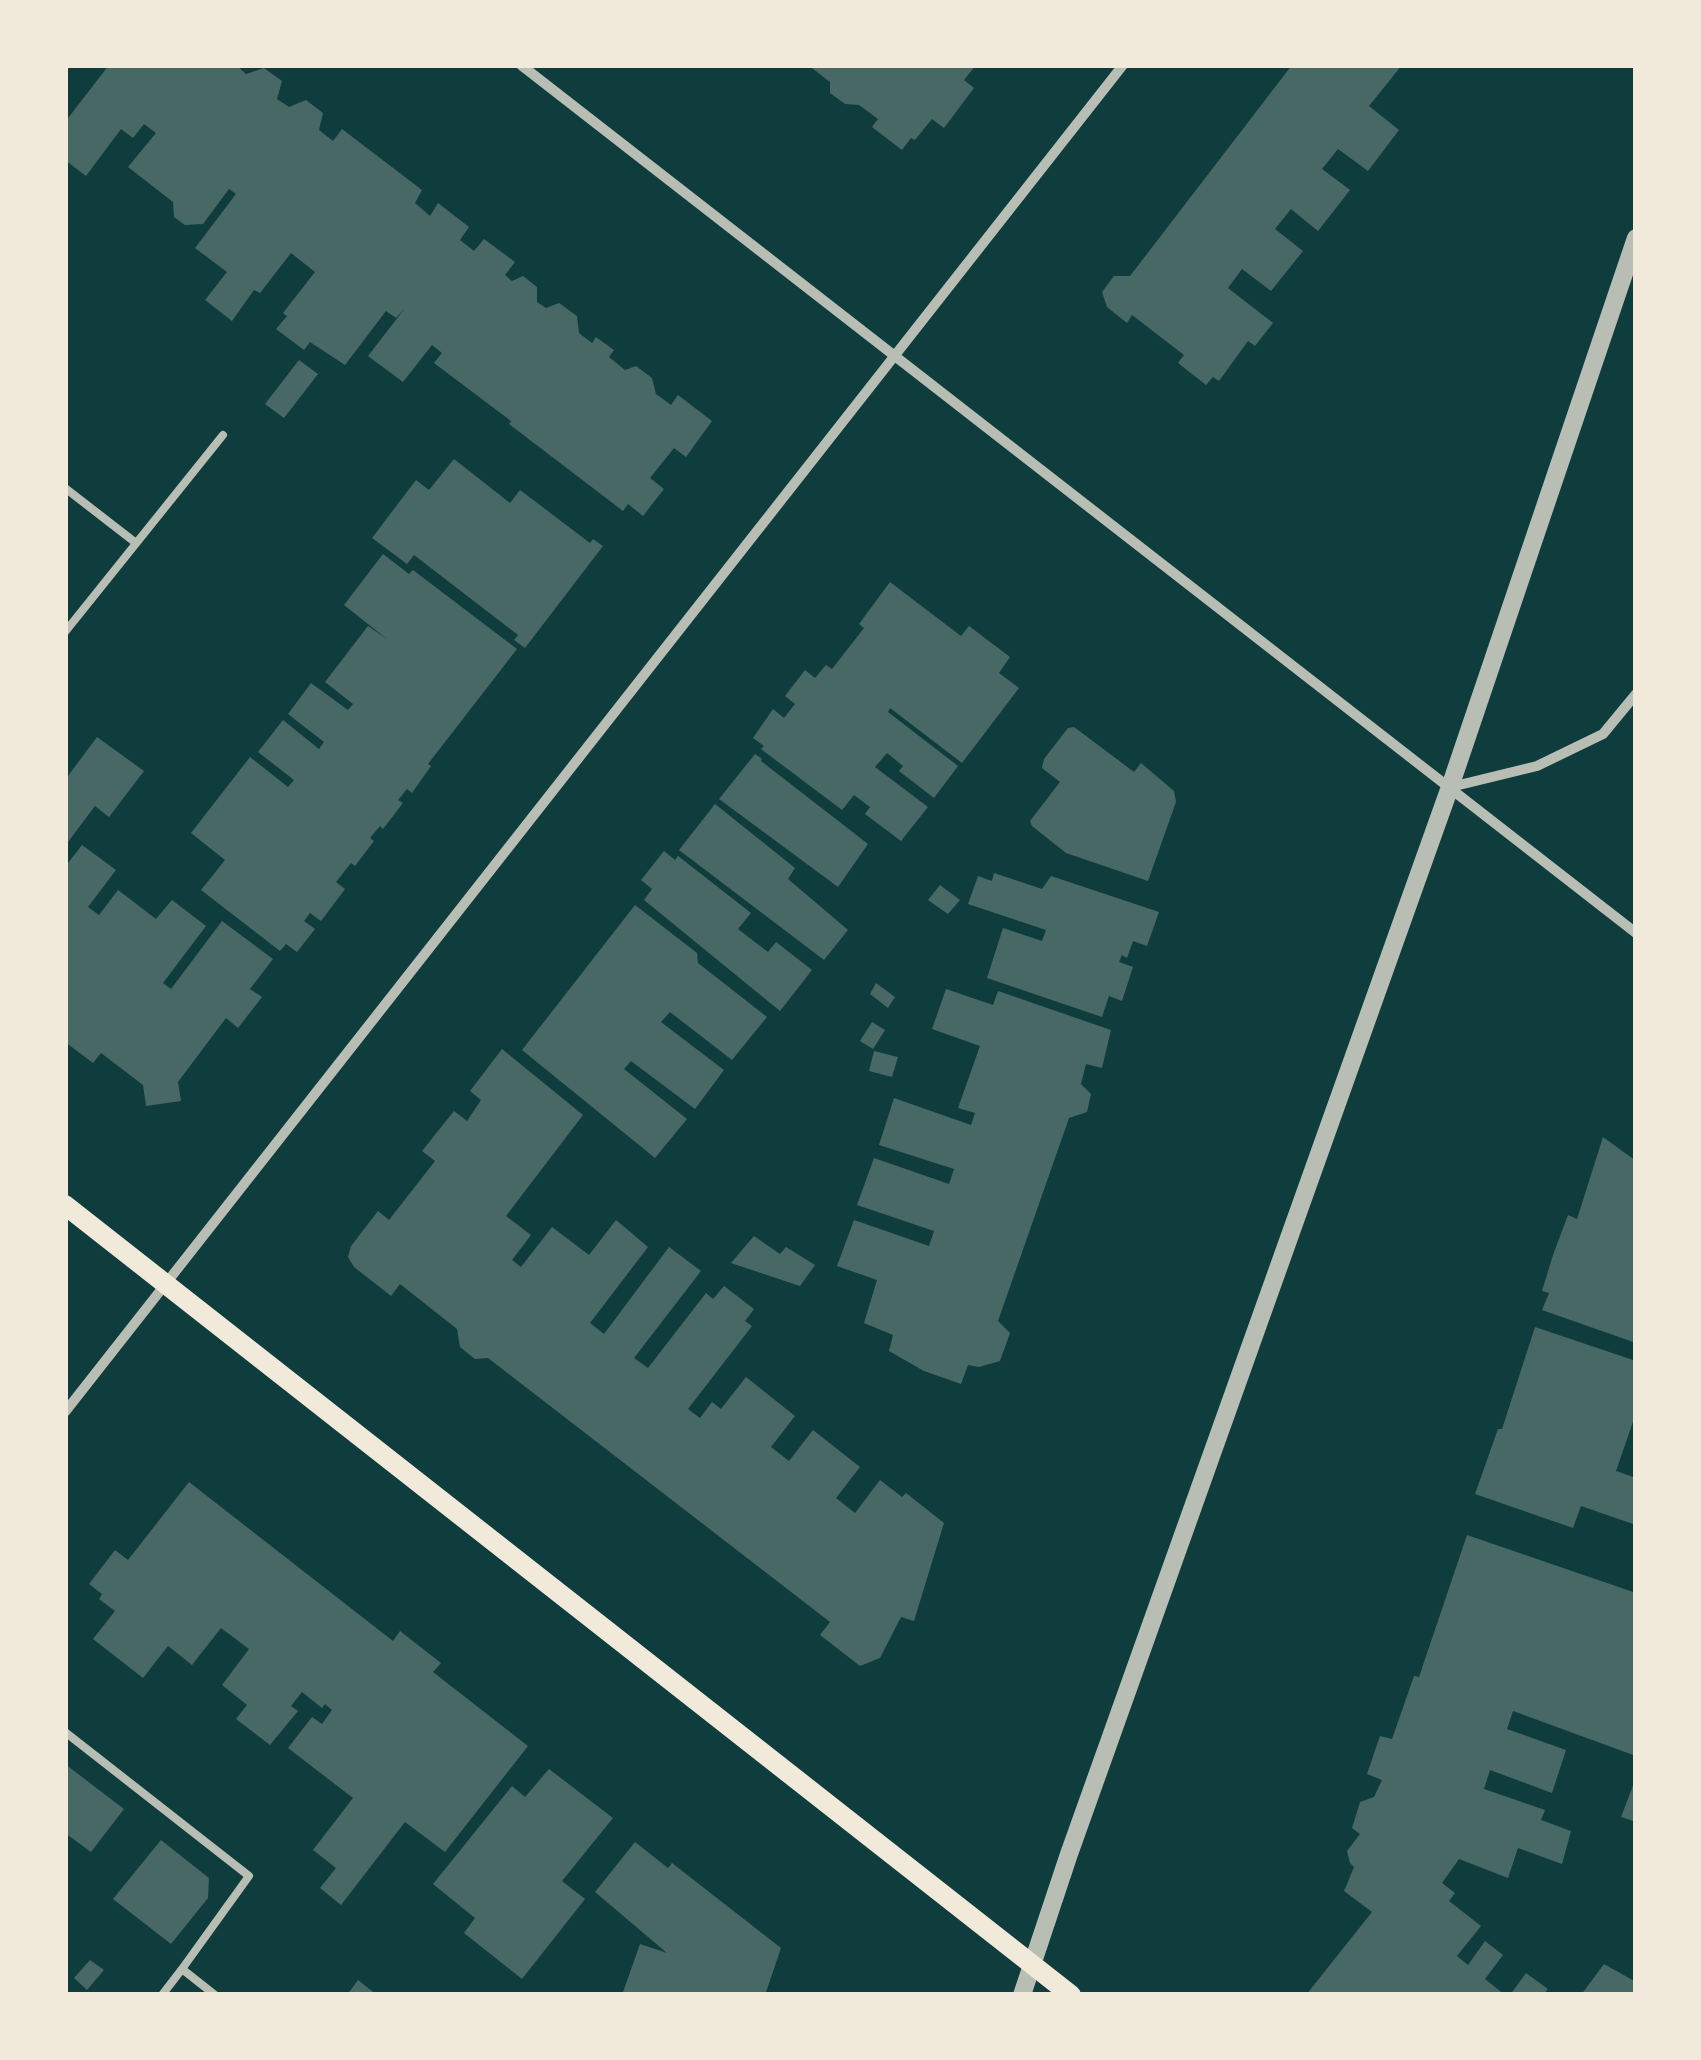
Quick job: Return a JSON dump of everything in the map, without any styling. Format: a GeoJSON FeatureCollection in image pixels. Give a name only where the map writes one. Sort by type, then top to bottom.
{"type":"FeatureCollection","features":[{"type":"Feature","properties":{"kind":"main road"},"geometry":{"type":"LineString","coordinates":[[65,1206],[1071,1995]]}},
{"type":"Feature","properties":{"kind":"street"},"geometry":{"type":"LineString","coordinates":[[65,1412],[1123,65]]}},
{"type":"Feature","properties":{"kind":"street"},"geometry":{"type":"LineString","coordinates":[[526,67],[1636,933]]}},
{"type":"Feature","properties":{"kind":"street"},"geometry":{"type":"LineString","coordinates":[[1022,1995],[1450,787],[1636,238]]}},
{"type":"Feature","properties":{"kind":"street"},"geometry":{"type":"LineString","coordinates":[[1450,787],[1536,766],[1603,734],[1636,694]]}},
{"type":"Feature","properties":{"kind":"lane"},"geometry":{"type":"LineString","coordinates":[[65,632],[223,435]]}},
{"type":"Feature","properties":{"kind":"lane"},"geometry":{"type":"LineString","coordinates":[[65,488],[136,543]]}},
{"type":"Feature","properties":{"kind":"lane"},"geometry":{"type":"LineString","coordinates":[[65,1732],[249,1876],[162,1995]]}},
{"type":"Feature","properties":{"kind":"lane"},"geometry":{"type":"LineString","coordinates":[[182,1969],[215,1995]]}},
{"type":"Feature","properties":{"kind":"building"},"geometry":{"type":"Polygon","coordinates":[[[109,65],[236,65],[246,74],[264,68],[282,81],[277,99],[289,107],[306,100],[323,113],[319,130],[333,141],[342,129],[422,190],[415,203],[430,216],[438,203],[469,227],[460,240],[474,251],[484,239],[515,262],[505,275],[512,281],[523,276],[537,287],[537,302],[546,308],[559,303],[577,316],[579,333],[592,343],[596,337],[614,350],[609,357],[625,370],[636,366],[652,378],[656,394],[671,405],[678,395],[712,421],[686,457],[674,448],[650,478],[664,489],[643,516],[628,504],[623,511],[509,424],[511,421],[434,363],[442,353],[432,345],[403,382],[368,356],[405,308],[396,318],[386,311],[345,365],[310,342],[304,350],[276,329],[287,316],[283,313],[315,272],[291,253],[260,293],[254,290],[232,321],[205,300],[227,272],[195,248],[236,194],[229,189],[203,224],[185,225],[174,217],[173,202],[128,167],[156,133],[144,124],[133,138],[121,129],[86,176],[65,160],[65,122],[109,65]]]}},
{"type":"Feature","properties":{"kind":"building"},"geometry":{"type":"Polygon","coordinates":[[[808,65],[976,65],[964,80],[974,88],[944,128],[932,119],[902,150],[872,127],[878,119],[859,105],[845,104],[830,93],[830,82],[808,65]]]}},
{"type":"Feature","properties":{"kind":"building"},"geometry":{"type":"Polygon","coordinates":[[[1292,65],[1402,65],[1369,106],[1399,130],[1368,171],[1338,149],[1322,169],[1350,190],[1318,231],[1291,209],[1275,229],[1303,251],[1271,291],[1242,269],[1228,288],[1273,323],[1255,346],[1248,341],[1219,381],[1213,377],[1206,385],[1178,363],[1184,355],[1132,315],[1127,323],[1107,307],[1102,292],[1114,276],[1130,276],[1292,65]]]}},
{"type":"Feature","properties":{"kind":"building"},"geometry":{"type":"Polygon","coordinates":[[[299,360],[318,374],[284,418],[265,404],[299,360]]]}},
{"type":"Feature","properties":{"kind":"building"},"geometry":{"type":"Polygon","coordinates":[[[454,459],[510,503],[520,490],[590,543],[593,539],[603,546],[525,648],[514,640],[518,635],[414,555],[407,564],[372,538],[416,480],[429,490],[454,459]]]}},
{"type":"Feature","properties":{"kind":"building"},"geometry":{"type":"Polygon","coordinates":[[[383,554],[409,574],[413,570],[517,649],[428,764],[431,766],[412,793],[407,789],[398,800],[403,803],[383,829],[380,826],[370,838],[374,841],[355,866],[351,863],[336,882],[345,889],[321,921],[310,913],[304,921],[315,929],[297,952],[286,944],[280,951],[201,890],[225,860],[191,833],[250,757],[288,787],[294,780],[258,752],[283,720],[319,749],[324,742],[288,714],[311,683],[348,710],[353,704],[325,682],[368,626],[387,639],[344,605],[383,554]]]}},
{"type":"Feature","properties":{"kind":"building"},"geometry":{"type":"Polygon","coordinates":[[[890,582],[961,636],[969,626],[1010,657],[999,673],[1019,688],[962,763],[890,708],[888,712],[958,766],[934,798],[899,771],[903,766],[887,753],[875,767],[928,807],[901,841],[865,814],[870,807],[854,795],[842,810],[761,749],[764,746],[753,738],[773,709],[784,718],[795,704],[785,696],[805,670],[815,678],[826,665],[832,669],[864,628],[859,624],[890,582]]]}},
{"type":"Feature","properties":{"kind":"building"},"geometry":{"type":"Polygon","coordinates":[[[1074,727],[1134,772],[1141,763],[1174,791],[1176,802],[1148,881],[1066,853],[1032,826],[1030,821],[1060,782],[1042,768],[1044,759],[1068,728],[1074,727]]]}},
{"type":"Feature","properties":{"kind":"building"},"geometry":{"type":"Polygon","coordinates":[[[97,737],[144,771],[109,817],[95,806],[65,846],[65,780],[97,737]]]}},
{"type":"Feature","properties":{"kind":"building"},"geometry":{"type":"Polygon","coordinates":[[[755,754],[868,844],[838,887],[719,799],[755,754]]]}},
{"type":"Feature","properties":{"kind":"building"},"geometry":{"type":"Polygon","coordinates":[[[715,804],[795,868],[788,879],[848,930],[824,960],[679,850],[715,804]]]}},
{"type":"Feature","properties":{"kind":"building"},"geometry":{"type":"Polygon","coordinates":[[[82,845],[116,870],[88,907],[99,915],[118,890],[156,919],[172,900],[206,926],[163,983],[171,989],[222,921],[273,959],[250,989],[262,997],[238,1028],[226,1018],[178,1082],[181,1101],[146,1106],[143,1085],[101,1053],[93,1063],[65,1042],[65,867],[82,845]]]}},
{"type":"Feature","properties":{"kind":"building"},"geometry":{"type":"Polygon","coordinates":[[[664,851],[675,860],[678,856],[751,913],[738,929],[768,952],[776,942],[812,970],[780,1011],[644,900],[652,889],[641,880],[664,851]]]}},
{"type":"Feature","properties":{"kind":"building"},"geometry":{"type":"Polygon","coordinates":[[[994,873],[1042,889],[1051,876],[1159,912],[1147,946],[1133,941],[1127,958],[1122,955],[1119,962],[1133,967],[1122,1001],[1109,996],[1102,1017],[987,978],[1003,928],[1042,941],[1046,930],[968,904],[978,876],[992,881],[994,873]]]}},
{"type":"Feature","properties":{"kind":"building"},"geometry":{"type":"Polygon","coordinates":[[[940,885],[960,900],[948,914],[928,900],[940,885]]]}},
{"type":"Feature","properties":{"kind":"building"},"geometry":{"type":"Polygon","coordinates":[[[635,905],[697,953],[698,963],[767,1017],[732,1060],[670,1012],[661,1022],[724,1070],[695,1109],[631,1061],[624,1069],[687,1119],[655,1158],[522,1050],[635,905]]]}},
{"type":"Feature","properties":{"kind":"building"},"geometry":{"type":"Polygon","coordinates":[[[876,983],[895,997],[888,1008],[870,994],[876,983]]]}},
{"type":"Feature","properties":{"kind":"building"},"geometry":{"type":"Polygon","coordinates":[[[946,989],[993,1005],[998,991],[1111,1030],[1102,1068],[1086,1064],[1081,1084],[1091,1094],[1087,1112],[1069,1118],[998,1321],[1010,1333],[1000,1361],[979,1367],[968,1365],[961,1384],[924,1371],[889,1351],[893,1335],[864,1323],[877,1280],[837,1266],[854,1220],[929,1246],[934,1231],[857,1205],[874,1158],[949,1184],[954,1169],[879,1145],[894,1098],[971,1125],[975,1113],[958,1108],[980,1046],[932,1029],[946,989]]]}},
{"type":"Feature","properties":{"kind":"building"},"geometry":{"type":"Polygon","coordinates":[[[872,1022],[885,1030],[873,1049],[860,1041],[872,1022]]]}},
{"type":"Feature","properties":{"kind":"building"},"geometry":{"type":"Polygon","coordinates":[[[502,1049],[583,1115],[506,1216],[531,1235],[512,1260],[521,1267],[552,1227],[589,1255],[616,1220],[648,1247],[590,1323],[604,1334],[669,1247],[701,1271],[634,1358],[648,1368],[706,1293],[713,1299],[724,1286],[754,1309],[745,1321],[752,1326],[688,1409],[700,1418],[712,1402],[721,1409],[746,1377],[795,1416],[771,1447],[789,1461],[813,1430],[860,1467],[836,1498],[855,1513],[880,1480],[902,1497],[906,1493],[944,1523],[914,1621],[901,1617],[880,1658],[860,1666],[820,1635],[830,1622],[488,1358],[475,1359],[460,1347],[457,1329],[400,1284],[391,1296],[354,1267],[348,1257],[351,1246],[378,1211],[389,1220],[435,1161],[422,1151],[454,1111],[467,1121],[481,1100],[470,1091],[502,1049]]]}},
{"type":"Feature","properties":{"kind":"building"},"geometry":{"type":"Polygon","coordinates":[[[874,1051],[898,1057],[892,1077],[869,1071],[874,1051]]]}},
{"type":"Feature","properties":{"kind":"building"},"geometry":{"type":"Polygon","coordinates":[[[1603,1137],[1636,1161],[1636,1343],[1542,1310],[1549,1293],[1542,1291],[1553,1255],[1568,1215],[1577,1219],[1603,1137]]]}},
{"type":"Feature","properties":{"kind":"building"},"geometry":{"type":"Polygon","coordinates":[[[754,1236],[780,1254],[786,1247],[815,1265],[800,1286],[731,1263],[754,1236]]]}},
{"type":"Feature","properties":{"kind":"building"},"geometry":{"type":"Polygon","coordinates":[[[1535,1327],[1636,1361],[1636,1413],[1616,1471],[1636,1478],[1636,1525],[1581,1506],[1573,1528],[1475,1494],[1498,1429],[1502,1429],[1535,1327]]]}},
{"type":"Feature","properties":{"kind":"building"},"geometry":{"type":"Polygon","coordinates":[[[189,1482],[393,1641],[400,1631],[441,1663],[433,1672],[528,1746],[445,1852],[405,1822],[341,1905],[320,1888],[336,1868],[313,1850],[353,1798],[288,1748],[312,1717],[322,1724],[332,1710],[325,1704],[322,1708],[302,1692],[291,1706],[298,1711],[270,1745],[236,1719],[247,1705],[222,1685],[249,1649],[221,1628],[192,1665],[168,1646],[143,1678],[93,1639],[115,1611],[99,1599],[102,1594],[89,1584],[115,1550],[128,1560],[189,1482]]]}},
{"type":"Feature","properties":{"kind":"building"},"geometry":{"type":"Polygon","coordinates":[[[1467,1535],[1636,1593],[1636,1756],[1513,1711],[1507,1729],[1566,1750],[1552,1793],[1490,1770],[1484,1789],[1545,1810],[1541,1820],[1571,1831],[1562,1864],[1518,1848],[1508,1878],[1459,1859],[1442,1883],[1455,1893],[1449,1901],[1481,1926],[1457,1956],[1468,1965],[1485,1941],[1503,1955],[1485,1979],[1505,1995],[1306,1995],[1372,1912],[1344,1891],[1354,1867],[1347,1851],[1360,1834],[1352,1828],[1360,1802],[1374,1797],[1382,1780],[1367,1774],[1380,1736],[1392,1739],[1414,1676],[1419,1677],[1467,1535]]]}},
{"type":"Feature","properties":{"kind":"building"},"geometry":{"type":"Polygon","coordinates":[[[65,1764],[124,1809],[91,1852],[65,1833],[65,1764]]]}},
{"type":"Feature","properties":{"kind":"building"},"geometry":{"type":"Polygon","coordinates":[[[549,1769],[613,1818],[562,1881],[585,1899],[522,1979],[464,1933],[475,1918],[433,1884],[512,1786],[525,1797],[549,1769]]]}},
{"type":"Feature","properties":{"kind":"building"},"geometry":{"type":"Polygon","coordinates":[[[1636,1778],[1636,1822],[1621,1817],[1636,1778]]]}},
{"type":"Feature","properties":{"kind":"building"},"geometry":{"type":"Polygon","coordinates":[[[161,1840],[209,1878],[208,1898],[171,1944],[113,1899],[161,1840]]]}},
{"type":"Feature","properties":{"kind":"building"},"geometry":{"type":"Polygon","coordinates":[[[635,1842],[668,1868],[672,1863],[781,1948],[765,1995],[623,1992],[640,1944],[667,1953],[595,1892],[635,1842]]]}},
{"type":"Feature","properties":{"kind":"building"},"geometry":{"type":"Polygon","coordinates":[[[90,1960],[104,1970],[87,1990],[74,1978],[90,1960]]]}},
{"type":"Feature","properties":{"kind":"building"},"geometry":{"type":"Polygon","coordinates":[[[1604,1964],[1636,1982],[1636,1995],[1581,1995],[1604,1964]]]}},
{"type":"Feature","properties":{"kind":"building"},"geometry":{"type":"Polygon","coordinates":[[[1526,1973],[1548,1989],[1543,1995],[1510,1995],[1526,1973]]]}},
{"type":"Feature","properties":{"kind":"building"},"geometry":{"type":"Polygon","coordinates":[[[358,1980],[377,1995],[347,1995],[358,1980]]]}}]}
